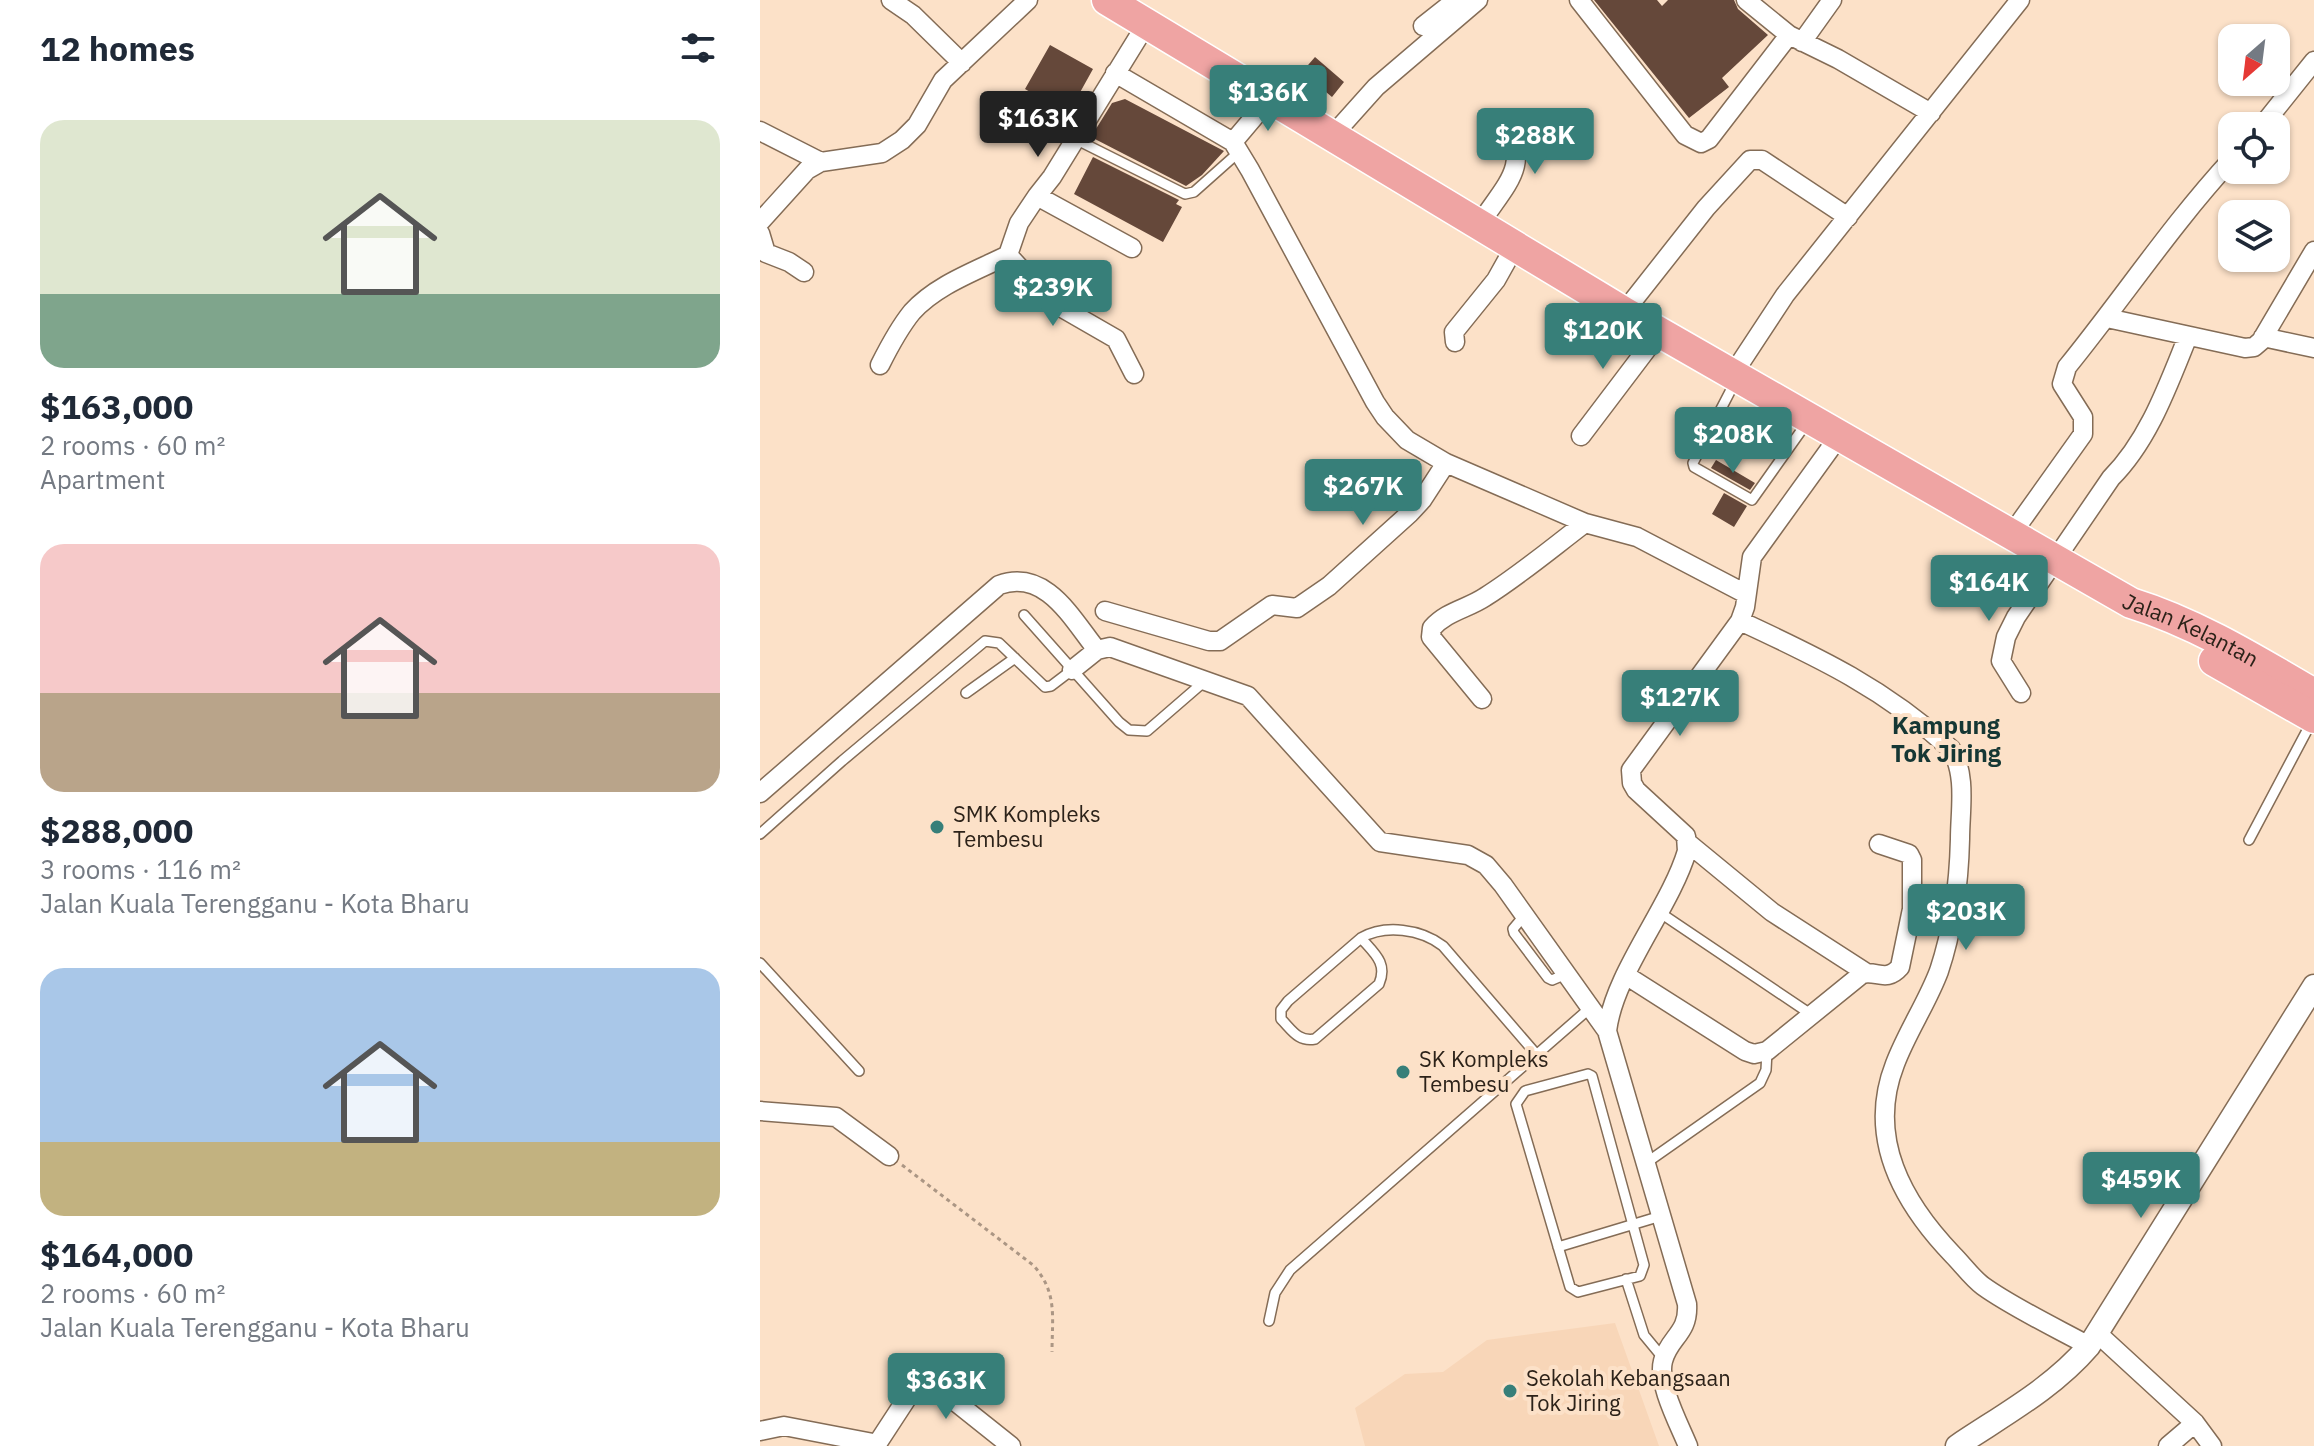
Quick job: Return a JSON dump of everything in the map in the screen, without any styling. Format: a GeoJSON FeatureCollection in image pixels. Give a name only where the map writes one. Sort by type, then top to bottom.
{"type":"FeatureCollection","features":[{"type":"Feature","properties":{"kind":"highway"},"geometry":{"type":"LineString","coordinates":[[1107,0],[1659,333],[2131,603]]}},
{"type":"Feature","properties":{"kind":"highway","name":"Jalan Kelantan"},"geometry":{"type":"LineString","coordinates":[[2131,603],[2165,613],[2314,694]]}},
{"type":"Feature","properties":{"kind":"highway","name":"Jalan Kelantan"},"geometry":{"type":"LineString","coordinates":[[2131,603],[2158,628],[2314,718]]}},
{"type":"Feature","properties":{"kind":"street"},"geometry":{"type":"LineString","coordinates":[[891,0],[913,15],[962,63]]}},
{"type":"Feature","properties":{"kind":"street"},"geometry":{"type":"LineString","coordinates":[[760,222],[807,170],[821,162],[871,156],[894,147],[917,125],[938,85],[1028,0]]}},
{"type":"Feature","properties":{"kind":"street"},"geometry":{"type":"LineString","coordinates":[[1423,26],[1456,0]]}},
{"type":"Feature","properties":{"kind":"street"},"geometry":{"type":"LineString","coordinates":[[1333,135],[1376,87],[1478,0]]}},
{"type":"Feature","properties":{"kind":"street"},"geometry":{"type":"LineString","coordinates":[[1579,0],[1685,135],[1701,143],[1709,139],[1832,0]]}},
{"type":"Feature","properties":{"kind":"street"},"geometry":{"type":"LineString","coordinates":[[1746,0],[1796,38],[1931,113]]}},
{"type":"Feature","properties":{"kind":"street"},"geometry":{"type":"LineString","coordinates":[[1736,375],[1768,318],[2020,0]]}},
{"type":"Feature","properties":{"kind":"street"},"geometry":{"type":"LineString","coordinates":[[880,365],[914,310],[937,291],[1008,255],[1019,223],[1147,23]]}},
{"type":"Feature","properties":{"kind":"street"},"geometry":{"type":"LineString","coordinates":[[2273,112],[2314,61]]}},
{"type":"Feature","properties":{"kind":"street"},"geometry":{"type":"LineString","coordinates":[[1115,73],[1236,147],[1385,417],[1407,440],[1446,463],[1585,523],[1637,537],[1746,594]]}},
{"type":"Feature","properties":{"kind":"street"},"geometry":{"type":"LineString","coordinates":[[1236,147],[1271,97]]}},
{"type":"Feature","properties":{"kind":"street"},"geometry":{"type":"LineString","coordinates":[[1480,224],[1516,166],[1518,154],[1514,138],[1503,124]]}},
{"type":"Feature","properties":{"kind":"street"},"geometry":{"type":"LineString","coordinates":[[760,131],[821,162]]}},
{"type":"Feature","properties":{"kind":"street"},"geometry":{"type":"LineString","coordinates":[[1624,312],[1706,208],[1750,160],[1762,160],[1848,217]]}},
{"type":"Feature","properties":{"kind":"street"},"geometry":{"type":"LineString","coordinates":[[2011,535],[2083,434],[2083,417],[2065,393],[2062,376],[2189,207],[2218,175]]}},
{"type":"Feature","properties":{"kind":"street"},"geometry":{"type":"LineString","coordinates":[[1037,196],[1132,248]]}},
{"type":"Feature","properties":{"kind":"street"},"geometry":{"type":"LineString","coordinates":[[760,233],[766,253],[804,272]]}},
{"type":"Feature","properties":{"kind":"street"},"geometry":{"type":"LineString","coordinates":[[1455,342],[1454,332],[1496,280],[1515,246]]}},
{"type":"Feature","properties":{"kind":"street"},"geometry":{"type":"LineString","coordinates":[[2107,318],[2245,348],[2254,347],[2314,251]]}},
{"type":"Feature","properties":{"kind":"street"},"geometry":{"type":"LineString","coordinates":[[1008,255],[1050,301],[1116,339],[1134,374]]}},
{"type":"Feature","properties":{"kind":"street"},"geometry":{"type":"LineString","coordinates":[[1581,436],[1659,333]]}},
{"type":"Feature","properties":{"kind":"street"},"geometry":{"type":"LineString","coordinates":[[2021,693],[2004,668],[2001,655],[2016,617],[2137,445],[2162,400],[2188,336]]}},
{"type":"Feature","properties":{"kind":"street"},"geometry":{"type":"LineString","coordinates":[[2263,337],[2314,348]]}},
{"type":"Feature","properties":{"kind":"street"},"geometry":{"type":"LineString","coordinates":[[1840,435],[1759,545],[1749,566],[1745,607],[1740,621],[1631,770],[1632,783],[1681,830],[1688,843],[1772,912],[1865,972],[1887,976],[1900,967],[1912,909],[1911,857],[1879,844]]}},
{"type":"Feature","properties":{"kind":"street"},"geometry":{"type":"LineString","coordinates":[[1105,611],[1209,641],[1220,641],[1272,605],[1297,608],[1329,586],[1416,507],[1446,463]]}},
{"type":"Feature","properties":{"kind":"street"},"geometry":{"type":"LineString","coordinates":[[1482,699],[1431,637],[1432,628],[1444,616],[1482,599],[1585,523]]}},
{"type":"Feature","properties":{"kind":"street"},"geometry":{"type":"LineString","coordinates":[[760,793],[999,585],[1019,580],[1045,588],[1097,650]]}},
{"type":"Feature","properties":{"kind":"street"},"geometry":{"type":"LineString","coordinates":[[1740,621],[1862,680],[1942,741],[1956,758],[1960,777],[1959,872],[1939,970],[1894,1065],[1883,1124],[1895,1174],[1931,1232],[1982,1285],[2093,1340],[2195,1423],[2212,1446]]}},
{"type":"Feature","properties":{"kind":"street"},"geometry":{"type":"LineString","coordinates":[[1072,670],[1097,650],[1110,647],[1248,696],[1380,842],[1468,855],[1486,865],[1607,1031],[1687,1304],[1688,1319],[1663,1358],[1662,1372],[1688,1446]]}},
{"type":"Feature","properties":{"kind":"street"},"geometry":{"type":"LineString","coordinates":[[1607,1031],[1612,1009],[1685,858],[1688,843]]}},
{"type":"Feature","properties":{"kind":"street"},"geometry":{"type":"LineString","coordinates":[[1627,976],[1754,1054],[1767,1051],[1865,972]]}},
{"type":"Feature","properties":{"kind":"street"},"geometry":{"type":"LineString","coordinates":[[1957,1446],[2060,1377],[2093,1340],[2313,989]]}},
{"type":"Feature","properties":{"kind":"street"},"geometry":{"type":"LineString","coordinates":[[760,1111],[836,1117],[889,1156]]}},
{"type":"Feature","properties":{"kind":"street"},"geometry":{"type":"LineString","coordinates":[[760,1431],[784,1426],[873,1443],[879,1441],[911,1392],[924,1385],[947,1395],[1011,1446]]}},
{"type":"Feature","properties":{"kind":"street"},"geometry":{"type":"LineString","coordinates":[[2168,1446],[2195,1423]]}},
{"type":"Feature","properties":{"kind":"lane"},"geometry":{"type":"LineString","coordinates":[[1075,139],[1185,194],[1194,192],[1236,147]]}},
{"type":"Feature","properties":{"kind":"lane"},"geometry":{"type":"LineString","coordinates":[[1736,375],[1693,463],[1694,467],[1752,500],[1810,418]]}},
{"type":"Feature","properties":{"kind":"lane"},"geometry":{"type":"LineString","coordinates":[[1024,615],[1119,722],[1139,733],[1147,731],[1206,680]]}},
{"type":"Feature","properties":{"kind":"lane"},"geometry":{"type":"LineString","coordinates":[[760,834],[979,644],[994,641],[1045,687],[1072,670]]}},
{"type":"Feature","properties":{"kind":"lane"},"geometry":{"type":"LineString","coordinates":[[966,693],[1015,658]]}},
{"type":"Feature","properties":{"kind":"lane"},"geometry":{"type":"LineString","coordinates":[[2249,840],[2314,718]]}},
{"type":"Feature","properties":{"kind":"lane"},"geometry":{"type":"LineString","coordinates":[[1659,912],[1812,1015]]}},
{"type":"Feature","properties":{"kind":"lane"},"geometry":{"type":"LineString","coordinates":[[1361,938],[1383,964],[1379,984],[1315,1039],[1297,1037],[1281,1019],[1281,1010],[1288,1001],[1361,938],[1384,929],[1423,933],[1443,946],[1536,1054]]}},
{"type":"Feature","properties":{"kind":"lane"},"geometry":{"type":"LineString","coordinates":[[760,963],[859,1071]]}},
{"type":"Feature","properties":{"kind":"lane"},"geometry":{"type":"LineString","coordinates":[[1269,1321],[1275,1293],[1290,1270],[1590,1008]]}},
{"type":"Feature","properties":{"kind":"lane"},"geometry":{"type":"LineString","coordinates":[[1646,1163],[1760,1083],[1766,1070],[1767,1051]]}},
{"type":"Feature","properties":{"kind":"lane"},"geometry":{"type":"LineString","coordinates":[[1588,1074],[1592,1076],[1644,1270],[1640,1276],[1578,1292],[1570,1287],[1558,1247],[1516,1104],[1525,1091],[1588,1074]]}},
{"type":"Feature","properties":{"kind":"lane"},"geometry":{"type":"LineString","coordinates":[[1558,1247],[1661,1216]]}},
{"type":"Feature","properties":{"kind":"lane"},"geometry":{"type":"LineString","coordinates":[[1626,1279],[1644,1335],[1663,1358]]}},
{"type":"Feature","properties":{"kind":"path"},"geometry":{"type":"LineString","coordinates":[[889,1156],[1033,1265],[1045,1278],[1052,1303],[1052,1352]]}},
{"type":"Feature","properties":{"kind":"shaded area","name":"Sekolah Kebangsaan Tok Jiring"},"geometry":{"type":"Polygon","coordinates":[[[1615,1323],[1659,1446],[1365,1446],[1355,1408],[1405,1374],[1443,1372],[1487,1340],[1615,1323]]]}},
{"type":"Feature","properties":{"kind":"building"},"geometry":{"type":"Polygon","coordinates":[[[1594,0],[1657,0],[1662,6],[1668,0],[1734,0],[1738,9],[1768,35],[1722,78],[1729,87],[1689,118],[1594,0]]]}},
{"type":"Feature","properties":{"kind":"building"},"geometry":{"type":"Polygon","coordinates":[[[1050,45],[1093,69],[1068,114],[1025,89],[1050,45]]]}},
{"type":"Feature","properties":{"kind":"building"},"geometry":{"type":"Polygon","coordinates":[[[1315,57],[1344,82],[1332,97],[1302,72],[1315,57]]]}},
{"type":"Feature","properties":{"kind":"building"},"geometry":{"type":"Polygon","coordinates":[[[1125,99],[1224,151],[1202,175],[1186,186],[1091,137],[1112,103],[1125,99]]]}},
{"type":"Feature","properties":{"kind":"building"},"geometry":{"type":"Polygon","coordinates":[[[1093,157],[1179,200],[1176,204],[1182,207],[1163,242],[1074,194],[1093,157]]]}},
{"type":"Feature","properties":{"kind":"building"},"geometry":{"type":"Polygon","coordinates":[[[1716,460],[1755,483],[1750,490],[1711,468],[1716,460]]]}},
{"type":"Feature","properties":{"kind":"building"},"geometry":{"type":"Polygon","coordinates":[[[1724,493],[1747,506],[1734,527],[1712,514],[1724,493]]]}},
{"type":"Feature","properties":{"kind":"place","name":"SMK Kompleks Tembesu"},"geometry":{"type":"Point","coordinates":[937,827]}},
{"type":"Feature","properties":{"kind":"place","name":"SK Kompleks Tembesu"},"geometry":{"type":"Point","coordinates":[1403,1072]}},
{"type":"Feature","properties":{"kind":"place","name":"Sekolah Kebangsaan Tok Jiring"},"geometry":{"type":"Point","coordinates":[1510,1391]}},
{"type":"Feature","properties":{"kind":"district","name":"Kampung Tok Jiring"},"geometry":{"type":"Point","coordinates":[1946,740]}}]}
